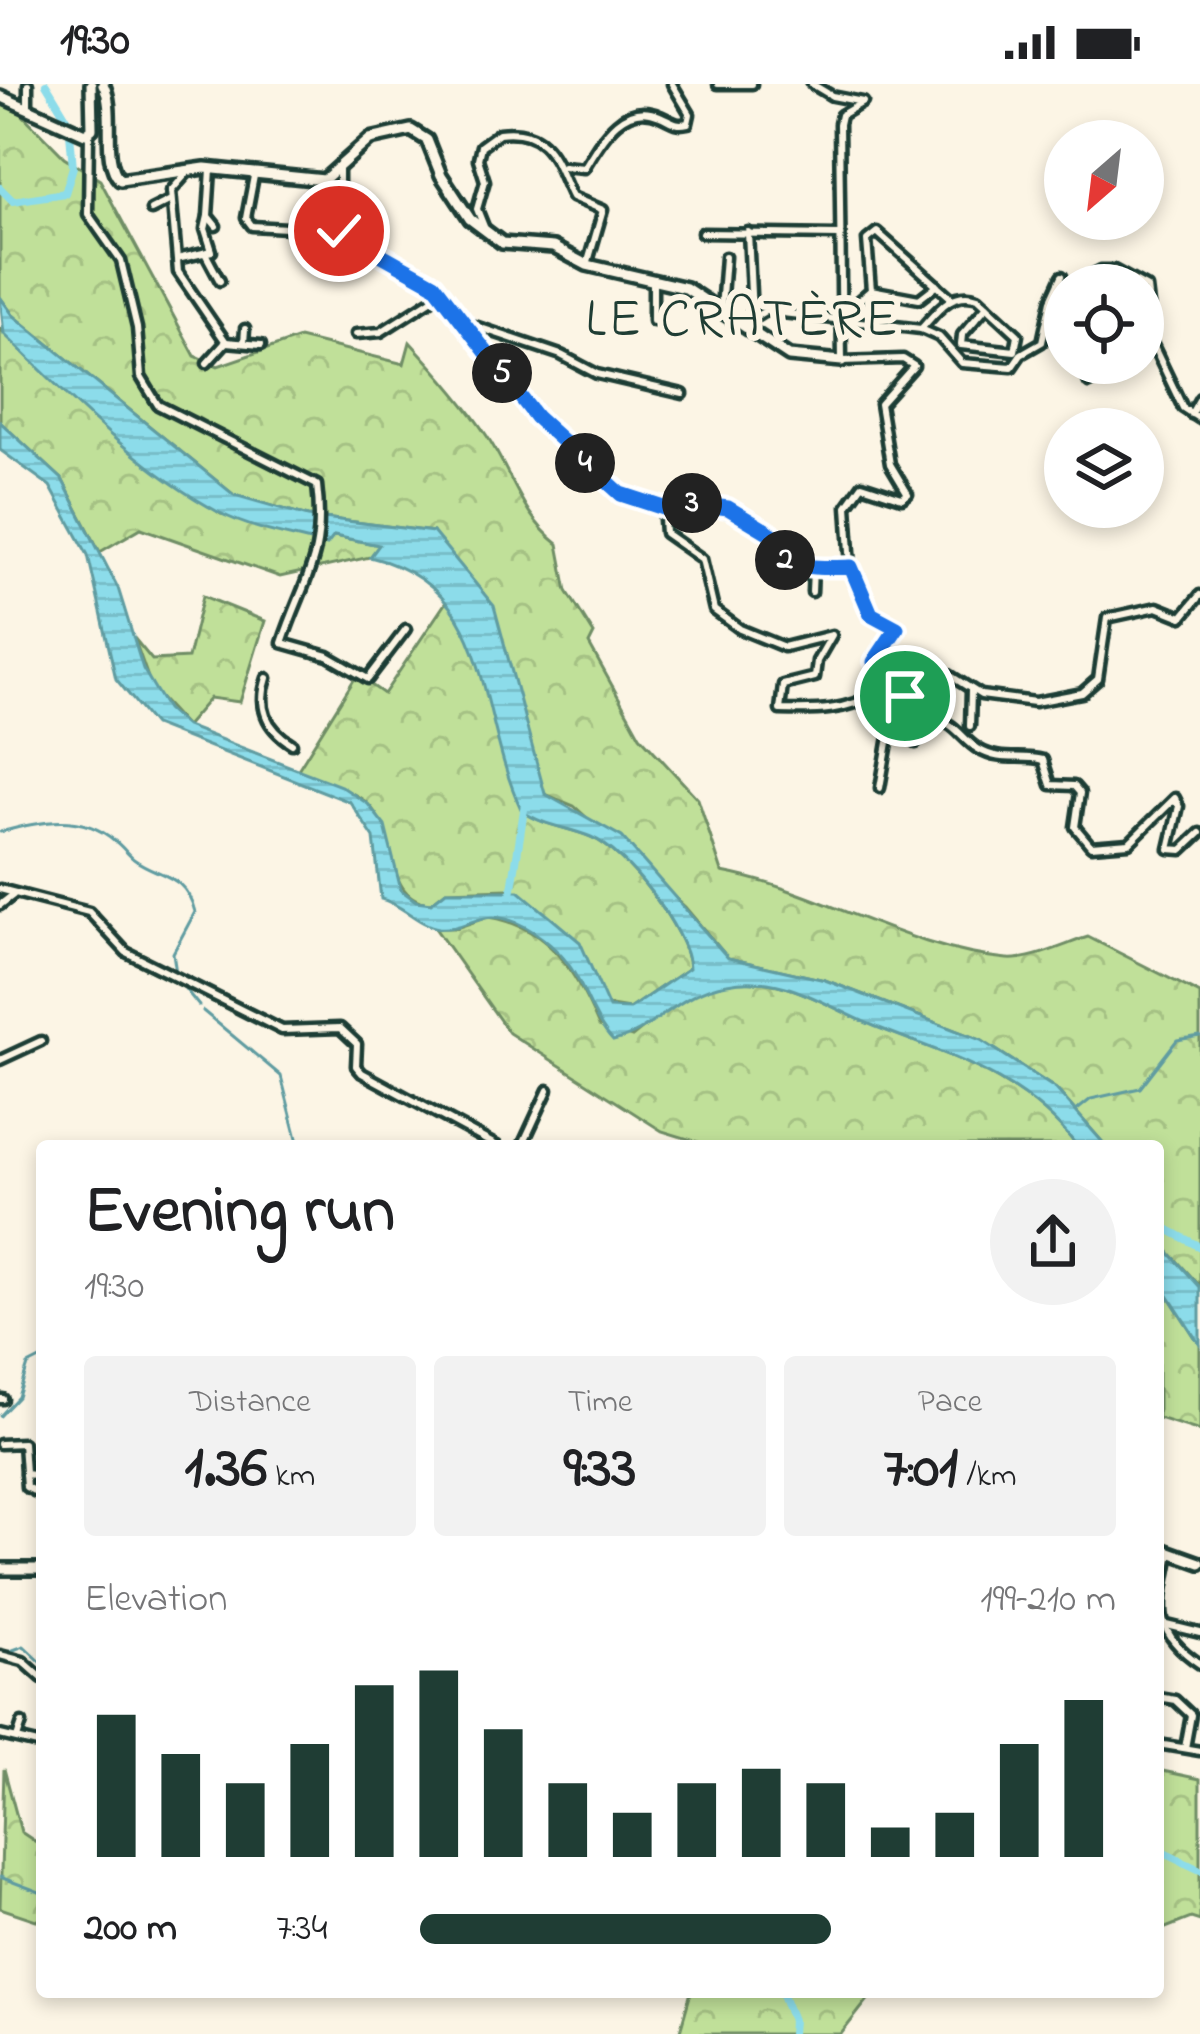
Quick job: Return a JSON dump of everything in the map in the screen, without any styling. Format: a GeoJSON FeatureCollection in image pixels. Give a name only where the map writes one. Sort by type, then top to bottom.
{"type":"FeatureCollection","features":[{"type":"Feature","properties":{"kind":"street"},"geometry":{"type":"LineString","coordinates":[[28,84],[28,110]]}},
{"type":"Feature","properties":{"kind":"street"},"geometry":{"type":"LineString","coordinates":[[91,84],[88,214],[109,238],[124,270],[148,393],[172,415],[317,484],[319,548],[282,644],[328,656],[368,679],[406,628]]}},
{"type":"Feature","properties":{"kind":"street"},"geometry":{"type":"LineString","coordinates":[[104,84],[116,178],[210,172],[323,180],[377,135],[416,131],[428,140],[441,175],[470,219],[513,248],[554,247],[587,265],[686,288],[748,319],[796,359],[904,359],[914,366],[880,404],[890,464],[908,494],[898,497],[868,484],[850,495],[851,567],[871,614],[897,628],[874,657],[880,671],[879,692],[837,712],[802,706],[780,710],[783,686],[815,677],[817,662],[832,642],[832,634],[817,634],[788,648],[721,617],[710,603],[702,559],[665,533],[664,508]]}},
{"type":"Feature","properties":{"kind":"street"},"geometry":{"type":"LineString","coordinates":[[562,166],[584,168],[610,127],[632,114],[652,113],[676,125],[688,124],[690,114],[672,84]]}},
{"type":"Feature","properties":{"kind":"street"},"geometry":{"type":"LineString","coordinates":[[718,84],[752,84]]}},
{"type":"Feature","properties":{"kind":"street"},"geometry":{"type":"LineString","coordinates":[[812,84],[832,95],[863,101],[839,120],[842,361]]}},
{"type":"Feature","properties":{"kind":"street"},"geometry":{"type":"LineString","coordinates":[[0,96],[55,123],[89,133]]}},
{"type":"Feature","properties":{"kind":"street"},"geometry":{"type":"LineString","coordinates":[[486,233],[477,209],[485,181],[478,153],[486,140],[519,133],[553,152],[572,196],[603,210],[587,265]]}},
{"type":"Feature","properties":{"kind":"street"},"geometry":{"type":"LineString","coordinates":[[339,170],[339,231]]}},
{"type":"Feature","properties":{"kind":"street"},"geometry":{"type":"LineString","coordinates":[[210,172],[182,175],[173,184],[177,259],[189,294],[226,342],[261,345]]}},
{"type":"Feature","properties":{"kind":"street"},"geometry":{"type":"LineString","coordinates":[[177,259],[212,251],[205,229],[210,172]]}},
{"type":"Feature","properties":{"kind":"street"},"geometry":{"type":"LineString","coordinates":[[254,176],[248,223],[339,231],[442,293],[548,429],[621,494],[664,508],[690,503],[731,509],[778,538],[765,569]]}},
{"type":"Feature","properties":{"kind":"street"},"geometry":{"type":"LineString","coordinates":[[151,209],[171,200]]}},
{"type":"Feature","properties":{"kind":"street"},"geometry":{"type":"LineString","coordinates":[[208,216],[216,226]]}},
{"type":"Feature","properties":{"kind":"street"},"geometry":{"type":"LineString","coordinates":[[313,228],[316,265]]}},
{"type":"Feature","properties":{"kind":"street"},"geometry":{"type":"LineString","coordinates":[[748,232],[748,319]]}},
{"type":"Feature","properties":{"kind":"street"},"geometry":{"type":"LineString","coordinates":[[871,290],[867,244],[873,232],[884,235],[950,297]]}},
{"type":"Feature","properties":{"kind":"street"},"geometry":{"type":"LineString","coordinates":[[702,233],[839,235]]}},
{"type":"Feature","properties":{"kind":"street"},"geometry":{"type":"LineString","coordinates":[[205,253],[220,281]]}},
{"type":"Feature","properties":{"kind":"street"},"geometry":{"type":"LineString","coordinates":[[722,309],[725,257]]}},
{"type":"Feature","properties":{"kind":"street"},"geometry":{"type":"LineString","coordinates":[[653,279],[653,320]]}},
{"type":"Feature","properties":{"kind":"street"},"geometry":{"type":"LineString","coordinates":[[871,290],[919,299],[937,284]]}},
{"type":"Feature","properties":{"kind":"street"},"geometry":{"type":"LineString","coordinates":[[840,317],[871,290]]}},
{"type":"Feature","properties":{"kind":"street"},"geometry":{"type":"LineString","coordinates":[[356,334],[381,332],[442,293]]}},
{"type":"Feature","properties":{"kind":"street"},"geometry":{"type":"LineString","coordinates":[[921,329],[950,297],[972,294],[987,306],[1018,335],[1016,351],[962,345],[962,334],[987,306]]}},
{"type":"Feature","properties":{"kind":"street"},"geometry":{"type":"LineString","coordinates":[[748,319],[826,316],[921,329],[939,337],[962,363],[1014,366],[1021,354],[1042,343],[1044,335]]}},
{"type":"Feature","properties":{"kind":"street"},"geometry":{"type":"LineString","coordinates":[[463,322],[561,355],[597,374],[683,394]]}},
{"type":"Feature","properties":{"kind":"street"},"geometry":{"type":"LineString","coordinates":[[244,344],[245,329]]}},
{"type":"Feature","properties":{"kind":"street"},"geometry":{"type":"LineString","coordinates":[[207,363],[226,342]]}},
{"type":"Feature","properties":{"kind":"street"},"geometry":{"type":"LineString","coordinates":[[1164,371],[1191,414],[1200,419]]}},
{"type":"Feature","properties":{"kind":"street"},"geometry":{"type":"LineString","coordinates":[[1191,414],[1200,398]]}},
{"type":"Feature","properties":{"kind":"street"},"geometry":{"type":"LineString","coordinates":[[775,552],[814,568],[851,567]]}},
{"type":"Feature","properties":{"kind":"street"},"geometry":{"type":"LineString","coordinates":[[812,592],[814,568]]}},
{"type":"Feature","properties":{"kind":"street"},"geometry":{"type":"LineString","coordinates":[[893,714],[938,705],[941,671],[970,691],[1035,702],[1087,691],[1098,680],[1107,618],[1157,608],[1182,617],[1200,595]]}},
{"type":"Feature","properties":{"kind":"street"},"geometry":{"type":"LineString","coordinates":[[880,671],[907,688],[893,714],[880,788]]}},
{"type":"Feature","properties":{"kind":"street"},"geometry":{"type":"LineString","coordinates":[[267,678],[261,699],[267,721],[292,744]]}},
{"type":"Feature","properties":{"kind":"street"},"geometry":{"type":"LineString","coordinates":[[970,691],[970,726]]}},
{"type":"Feature","properties":{"kind":"street"},"geometry":{"type":"LineString","coordinates":[[916,743],[917,734],[932,729],[919,706]]}},
{"type":"Feature","properties":{"kind":"street"},"geometry":{"type":"LineString","coordinates":[[931,720],[947,721],[988,754],[1012,761],[1043,760],[1051,785],[1074,786],[1080,793],[1075,827],[1091,846],[1129,843],[1175,798],[1179,806],[1169,849],[1182,850],[1200,833]]}},
{"type":"Feature","properties":{"kind":"street"},"geometry":{"type":"LineString","coordinates":[[0,889],[89,912],[126,952],[282,1030],[340,1028],[357,1044],[356,1066],[362,1072],[486,1140]]}},
{"type":"Feature","properties":{"kind":"street"},"geometry":{"type":"LineString","coordinates":[[0,905],[13,895]]}},
{"type":"Feature","properties":{"kind":"street"},"geometry":{"type":"LineString","coordinates":[[0,1060],[41,1041]]}},
{"type":"Feature","properties":{"kind":"street"},"geometry":{"type":"LineString","coordinates":[[525,1140],[548,1090]]}},
{"type":"Feature","properties":{"kind":"street"},"geometry":{"type":"LineString","coordinates":[[0,1444],[23,1444],[27,1489],[36,1493]]}},
{"type":"Feature","properties":{"kind":"street"},"geometry":{"type":"LineString","coordinates":[[25,1474],[36,1475]]}},
{"type":"Feature","properties":{"kind":"street"},"geometry":{"type":"LineString","coordinates":[[1164,1551],[1200,1562]]}},
{"type":"Feature","properties":{"kind":"street"},"geometry":{"type":"LineString","coordinates":[[1164,1585],[1170,1553]]}},
{"type":"Feature","properties":{"kind":"street"},"geometry":{"type":"LineString","coordinates":[[0,1569],[36,1569]]}},
{"type":"Feature","properties":{"kind":"street"},"geometry":{"type":"LineString","coordinates":[[1164,1625],[1200,1633]]}},
{"type":"Feature","properties":{"kind":"street"},"geometry":{"type":"LineString","coordinates":[[1164,1628],[1177,1651],[1200,1664]]}},
{"type":"Feature","properties":{"kind":"street"},"geometry":{"type":"LineString","coordinates":[[0,1654],[23,1661],[36,1673]]}},
{"type":"Feature","properties":{"kind":"street"},"geometry":{"type":"LineString","coordinates":[[1164,1698],[1175,1700],[1191,1715],[1185,1748]]}},
{"type":"Feature","properties":{"kind":"street"},"geometry":{"type":"LineString","coordinates":[[16,1738],[22,1723]]}},
{"type":"Feature","properties":{"kind":"street"},"geometry":{"type":"LineString","coordinates":[[0,1735],[36,1743]]}},
{"type":"Feature","properties":{"kind":"street"},"geometry":{"type":"LineString","coordinates":[[1164,1745],[1200,1751]]}},
{"type":"Feature","properties":{"kind":"green space"},"geometry":{"type":"Polygon","coordinates":[[[0,92],[64,157],[100,180],[195,356],[218,366],[299,338],[404,364],[410,342],[478,424],[526,508],[558,544],[567,591],[594,634],[589,644],[640,736],[698,799],[722,872],[970,953],[1016,959],[1088,937],[1200,994],[1200,1286],[1164,1247],[1164,1140],[1101,1140],[1056,1089],[981,1040],[825,980],[728,958],[685,907],[574,806],[545,794],[433,532],[308,516],[234,495],[13,315],[0,297],[0,92]]]}},
{"type":"Feature","properties":{"kind":"green space"},"geometry":{"type":"Polygon","coordinates":[[[0,329],[120,441],[221,514],[380,545],[370,557],[280,577],[141,528],[100,552],[62,479],[0,422],[0,329]]]}},
{"type":"Feature","properties":{"kind":"green space"},"geometry":{"type":"Polygon","coordinates":[[[203,596],[265,621],[240,702],[210,698],[186,726],[152,689],[134,638],[152,660],[188,658],[203,596]]]}},
{"type":"Feature","properties":{"kind":"green space"},"geometry":{"type":"Polygon","coordinates":[[[448,599],[473,641],[522,810],[605,845],[653,894],[678,934],[689,968],[629,1009],[605,1005],[509,889],[446,891],[431,903],[415,899],[398,878],[378,816],[368,804],[297,771],[357,675],[384,694],[448,599]]]}},
{"type":"Feature","properties":{"kind":"green space"},"geometry":{"type":"Polygon","coordinates":[[[488,917],[528,931],[570,970],[599,1026],[632,1037],[676,1004],[713,986],[748,981],[787,987],[985,1072],[1034,1102],[1072,1140],[691,1140],[662,1131],[509,1033],[435,928],[456,928],[488,917]]]}},
{"type":"Feature","properties":{"kind":"green space"},"geometry":{"type":"Polygon","coordinates":[[[1164,1289],[1200,1345],[1200,1431],[1164,1420],[1164,1289]]]}},
{"type":"Feature","properties":{"kind":"green space"},"geometry":{"type":"Polygon","coordinates":[[[4,1769],[21,1832],[36,1842],[36,1920],[0,1908],[4,1769]]]}},
{"type":"Feature","properties":{"kind":"green space"},"geometry":{"type":"Polygon","coordinates":[[[1164,1771],[1200,1779],[1200,1921],[1191,1918],[1164,1929],[1164,1771]]]}},
{"type":"Feature","properties":{"kind":"green space"},"geometry":{"type":"Polygon","coordinates":[[[689,1998],[869,1998],[841,2034],[679,2034],[689,1998]]]}},
{"type":"Feature","properties":{"kind":"water"},"geometry":{"type":"Polygon","coordinates":[[[0,297],[13,315],[234,495],[308,516],[433,532],[494,606],[545,794],[622,837],[728,958],[825,980],[981,1040],[1056,1089],[1101,1140],[1072,1140],[1034,1102],[959,1059],[804,993],[768,983],[710,988],[613,1041],[568,963],[535,933],[495,917],[439,928],[381,899],[374,838],[350,802],[154,725],[116,679],[88,555],[50,486],[0,450],[0,422],[62,479],[118,588],[143,669],[167,709],[186,726],[341,786],[368,804],[385,826],[401,890],[416,901],[431,903],[446,891],[519,891],[580,942],[609,1008],[629,1009],[689,968],[667,914],[621,858],[591,837],[522,811],[476,659],[462,625],[441,596],[411,573],[370,557],[379,545],[334,536],[327,545],[273,532],[233,519],[190,496],[106,431],[4,334],[0,297]]]}},
{"type":"Feature","properties":{"kind":"water"},"geometry":{"type":"Polygon","coordinates":[[[1164,1247],[1200,1287],[1200,1345],[1164,1289],[1164,1247]]]}},
{"type":"Feature","properties":{"kind":"waterway"},"geometry":{"type":"LineString","coordinates":[[0,188],[13,201],[65,193],[73,167],[69,122],[46,84]]}},
{"type":"Feature","properties":{"kind":"waterway"},"geometry":{"type":"LineString","coordinates":[[511,895],[525,803]]}},
{"type":"Feature","properties":{"kind":"waterway"},"geometry":{"type":"LineString","coordinates":[[0,832],[59,822],[88,826],[178,883],[195,912],[173,953],[176,973]]}},
{"type":"Feature","properties":{"kind":"waterway"},"geometry":{"type":"LineString","coordinates":[[182,985],[199,1006]]}},
{"type":"Feature","properties":{"kind":"waterway"},"geometry":{"type":"LineString","coordinates":[[203,1011],[281,1076],[297,1140]]}},
{"type":"Feature","properties":{"kind":"waterway"},"geometry":{"type":"LineString","coordinates":[[1076,1111],[1091,1099],[1140,1088],[1177,1040],[1200,1036]]}},
{"type":"Feature","properties":{"kind":"waterway"},"geometry":{"type":"LineString","coordinates":[[1164,1227],[1200,1247]]}},
{"type":"Feature","properties":{"kind":"waterway"},"geometry":{"type":"LineString","coordinates":[[0,1416],[18,1397],[28,1365],[36,1361]]}},
{"type":"Feature","properties":{"kind":"waterway"},"geometry":{"type":"LineString","coordinates":[[5,1653],[24,1646],[36,1657]]}},
{"type":"Feature","properties":{"kind":"waterway"},"geometry":{"type":"LineString","coordinates":[[1164,1853],[1200,1870]]}},
{"type":"Feature","properties":{"kind":"waterway"},"geometry":{"type":"LineString","coordinates":[[0,1877],[36,1891]]}},
{"type":"Feature","properties":{"kind":"waterway"},"geometry":{"type":"LineString","coordinates":[[784,1998],[793,2020],[792,2034]]}},
{"type":"Feature","properties":{"kind":"district","name":"LE CRATÈRE"},"geometry":{"type":"Point","coordinates":[743,322]}},
{"type":"Feature","properties":{"kind":"route"},"geometry":{"type":"LineString","coordinates":[[339,231],[434,284],[536,417],[621,494],[664,508],[690,503],[728,508],[778,538],[775,552],[786,560],[804,567],[851,567],[866,592],[871,614],[897,628],[880,646],[874,662],[907,688],[905,696]]}}]}
